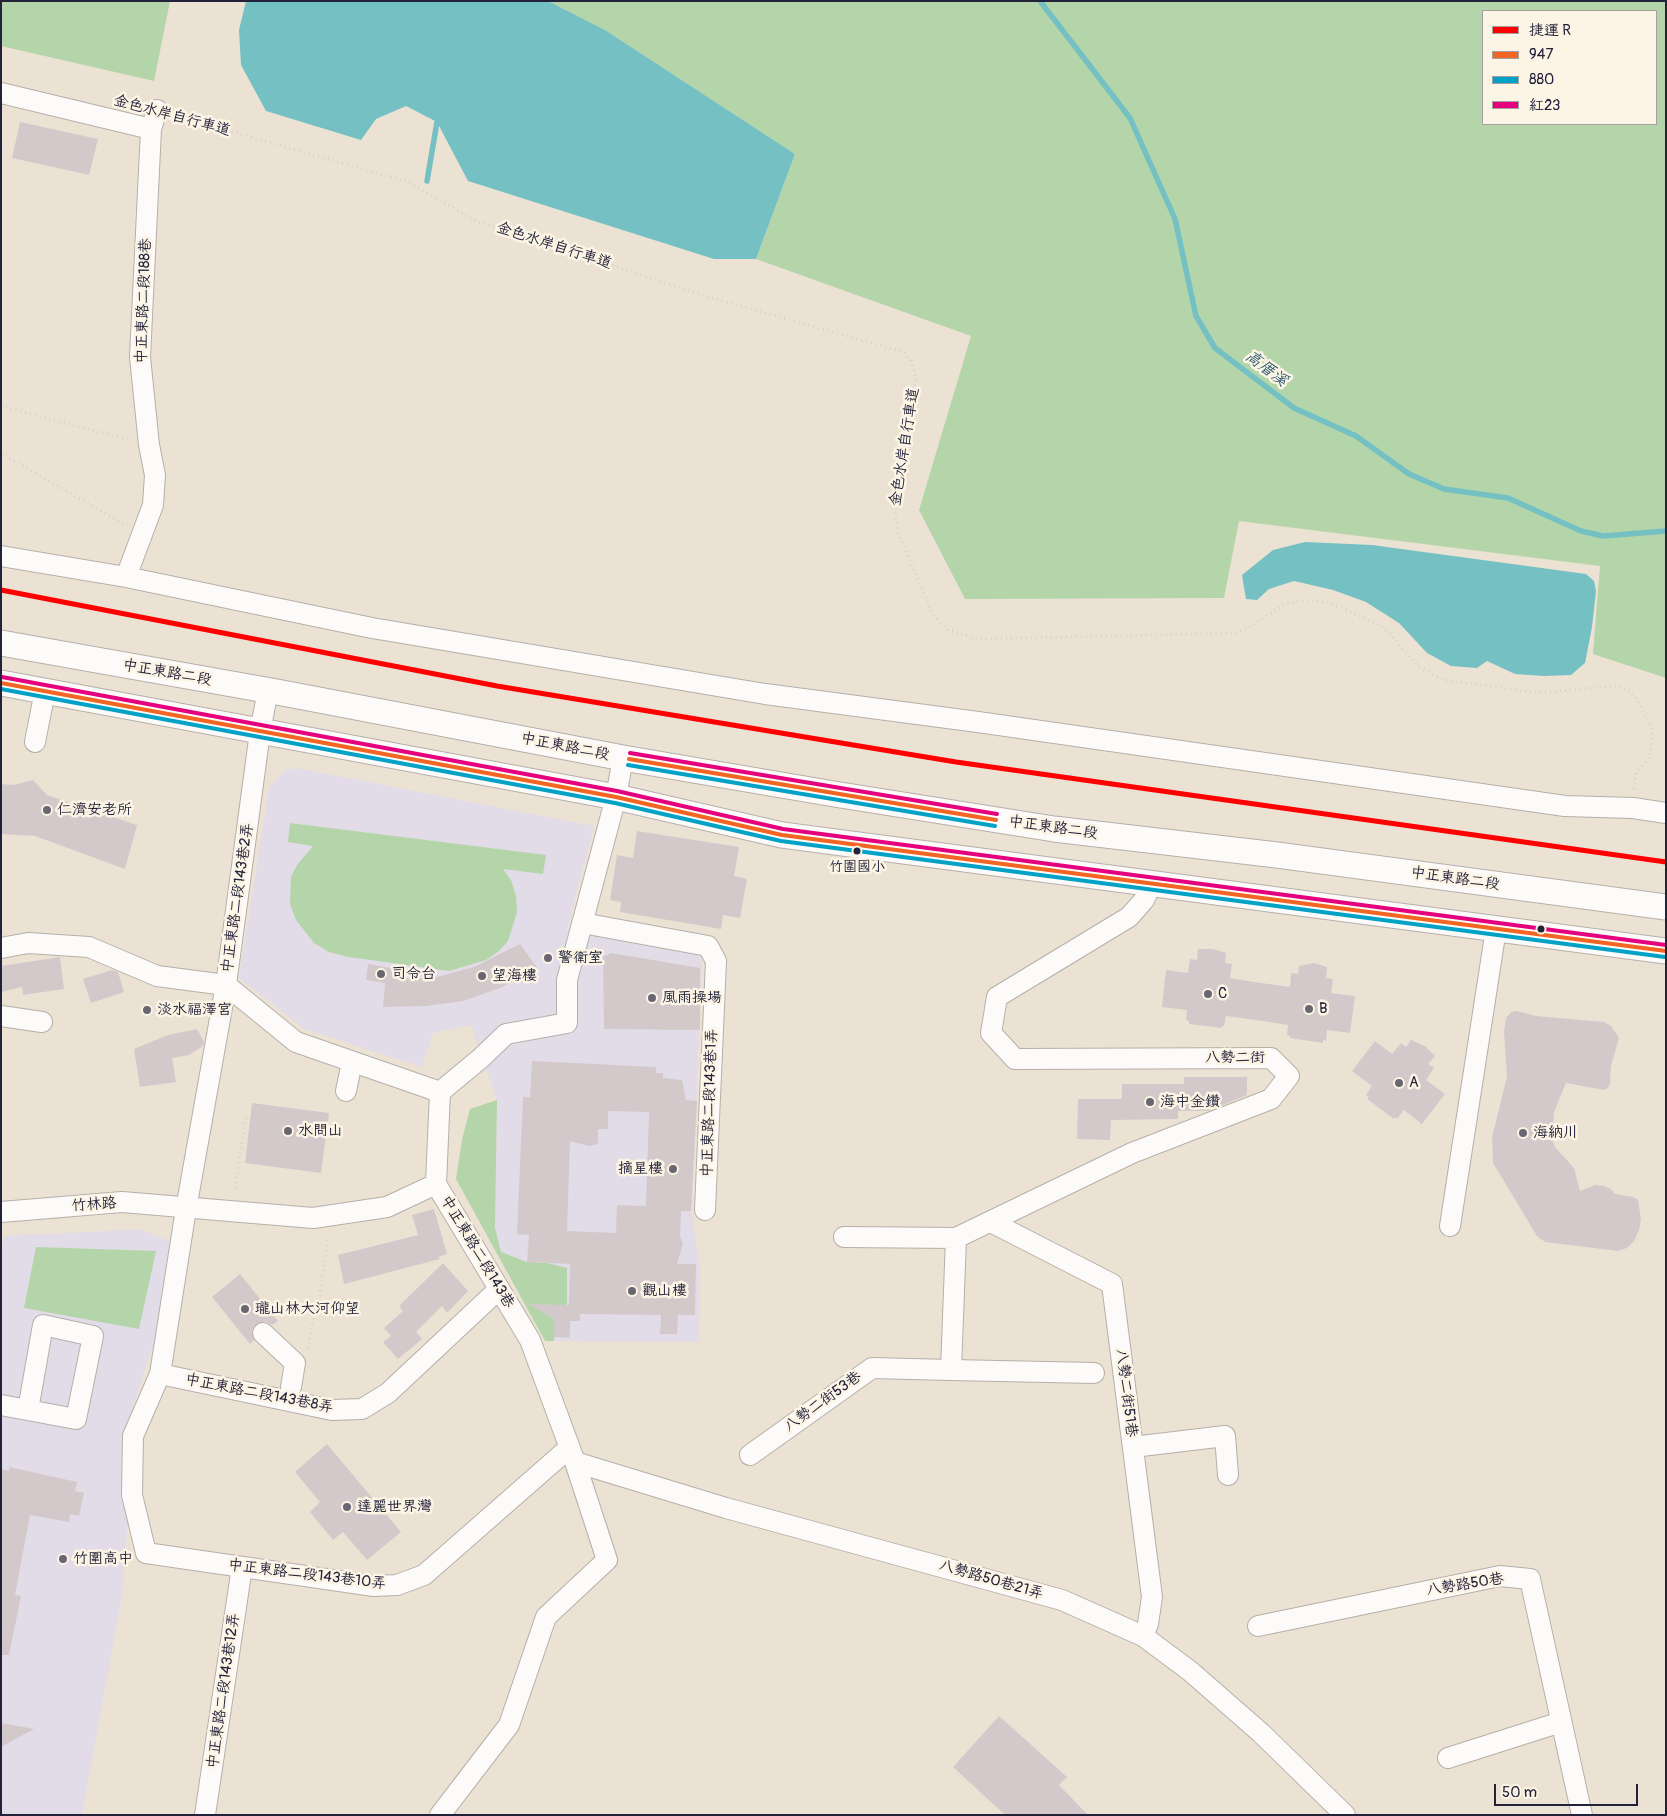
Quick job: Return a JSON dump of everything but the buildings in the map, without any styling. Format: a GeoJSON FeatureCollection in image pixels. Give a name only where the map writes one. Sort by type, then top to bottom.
{"type":"FeatureCollection","features":[{"type":"Feature","properties":{"kind":"main road","name":"中正東路二段"},"geometry":{"type":"LineString","coordinates":[[1,643],[268,690],[623,758],[1054,829],[1277,855],[1666,907]]}},
{"type":"Feature","properties":{"kind":"main road"},"geometry":{"type":"LineString","coordinates":[[1,683],[616,797],[782,834],[1666,951]]}},
{"type":"Feature","properties":{"kind":"street"},"geometry":{"type":"LineString","coordinates":[[1,94],[154,120]]}},
{"type":"Feature","properties":{"kind":"street","name":"中正東路二段188巷"},"geometry":{"type":"LineString","coordinates":[[126,577],[153,505],[155,475],[149,445],[140,357],[154,120]]}},
{"type":"Feature","properties":{"kind":"street"},"geometry":{"type":"LineString","coordinates":[[1,556],[126,577],[372,628],[765,694],[978,722],[1565,806],[1633,808],[1666,813]]}},
{"type":"Feature","properties":{"kind":"street","name":"中正東路二段143巷2弄"},"geometry":{"type":"LineString","coordinates":[[268,690],[260,732],[226,985],[296,1042],[440,1092]]}},
{"type":"Feature","properties":{"kind":"street"},"geometry":{"type":"LineString","coordinates":[[35,742],[44,691]]}},
{"type":"Feature","properties":{"kind":"street"},"geometry":{"type":"LineString","coordinates":[[440,1092],[481,1058],[506,1034],[567,1023],[567,980],[616,797],[623,758]]}},
{"type":"Feature","properties":{"kind":"street","name":"八勢二街"},"geometry":{"type":"LineString","coordinates":[[844,1237],[956,1238],[1132,1153],[1271,1099],[1289,1076],[1271,1058],[1016,1059],[991,1033],[997,997],[1129,917],[1144,900],[1152,883]]}},
{"type":"Feature","properties":{"kind":"street","name":"中正東路二段143巷1弄"},"geometry":{"type":"LineString","coordinates":[[580,929],[708,946],[716,961],[705,1210]]}},
{"type":"Feature","properties":{"kind":"street"},"geometry":{"type":"LineString","coordinates":[[1450,1226],[1496,929]]}},
{"type":"Feature","properties":{"kind":"street"},"geometry":{"type":"LineString","coordinates":[[1,948],[28,943],[89,947],[157,976],[226,985],[186,1209],[160,1374]]}},
{"type":"Feature","properties":{"kind":"street"},"geometry":{"type":"LineString","coordinates":[[1,1016],[42,1022]]}},
{"type":"Feature","properties":{"kind":"street"},"geometry":{"type":"LineString","coordinates":[[346,1091],[352,1062]]}},
{"type":"Feature","properties":{"kind":"street","name":"中正東路二段143巷"},"geometry":{"type":"LineString","coordinates":[[440,1092],[436,1184],[530,1340],[572,1455]]}},
{"type":"Feature","properties":{"kind":"street","name":"竹林路"},"geometry":{"type":"LineString","coordinates":[[1,1212],[122,1202],[186,1209],[313,1218],[387,1207],[436,1184]]}},
{"type":"Feature","properties":{"kind":"street","name":"八勢二街51巷"},"geometry":{"type":"LineString","coordinates":[[991,1222],[1112,1284],[1152,1597],[1148,1624],[1143,1636]]}},
{"type":"Feature","properties":{"kind":"street"},"geometry":{"type":"LineString","coordinates":[[951,1370],[956,1238]]}},
{"type":"Feature","properties":{"kind":"street","name":"中正東路二段143巷8弄"},"geometry":{"type":"LineString","coordinates":[[160,1374],[332,1410],[362,1409],[388,1393],[499,1289]]}},
{"type":"Feature","properties":{"kind":"street"},"geometry":{"type":"LineString","coordinates":[[1,1405],[76,1419],[93,1336],[44,1325],[28,1410]]}},
{"type":"Feature","properties":{"kind":"street"},"geometry":{"type":"LineString","coordinates":[[263,1333],[295,1364],[292,1387]]}},
{"type":"Feature","properties":{"kind":"street","name":"八勢二街53巷"},"geometry":{"type":"LineString","coordinates":[[750,1455],[872,1368],[1094,1373]]}},
{"type":"Feature","properties":{"kind":"street","name":"中正東路二段143巷10弄"},"geometry":{"type":"LineString","coordinates":[[160,1374],[133,1436],[132,1495],[146,1553],[374,1586],[397,1585],[424,1575],[572,1455]]}},
{"type":"Feature","properties":{"kind":"street"},"geometry":{"type":"LineString","coordinates":[[1133,1447],[1225,1436],[1228,1475]]}},
{"type":"Feature","properties":{"kind":"street"},"geometry":{"type":"LineString","coordinates":[[440,1815],[509,1725],[546,1617],[607,1560],[572,1455]]}},
{"type":"Feature","properties":{"kind":"street","name":"八勢路50巷21弄"},"geometry":{"type":"LineString","coordinates":[[572,1455],[726,1508],[1062,1600],[1143,1636],[1190,1671],[1261,1733],[1345,1815]]}},
{"type":"Feature","properties":{"kind":"street","name":"中正東路二段143巷12弄"},"geometry":{"type":"LineString","coordinates":[[205,1815],[242,1567]]}},
{"type":"Feature","properties":{"kind":"street","name":"八勢路50巷"},"geometry":{"type":"LineString","coordinates":[[1258,1626],[1500,1576],[1530,1579],[1582,1815]]}},
{"type":"Feature","properties":{"kind":"street"},"geometry":{"type":"LineString","coordinates":[[1448,1758],[1561,1722]]}},
{"type":"Feature","properties":{"kind":"path","name":"金色水岸自行車道"},"geometry":{"type":"LineString","coordinates":[[154,120],[408,182],[476,221],[712,298],[904,352],[912,363],[916,379],[895,513],[898,530],[934,615],[948,630],[976,639],[1235,633],[1248,628],[1285,604],[1306,600],[1330,603],[1380,625],[1419,667],[1444,680],[1538,693],[1613,686],[1628,689],[1637,700],[1652,729],[1650,758],[1636,774],[1633,808]]}},
{"type":"Feature","properties":{"kind":"path"},"geometry":{"type":"LineString","coordinates":[[1,406],[149,445]]}},
{"type":"Feature","properties":{"kind":"path"},"geometry":{"type":"LineString","coordinates":[[1,453],[142,535]]}},
{"type":"Feature","properties":{"kind":"path"},"geometry":{"type":"LineString","coordinates":[[235,1188],[246,1116]]}},
{"type":"Feature","properties":{"kind":"path"},"geometry":{"type":"LineString","coordinates":[[308,1353],[314,1308],[319,1303],[328,1236]]}},
{"type":"Feature","properties":{"kind":"shaded area"},"geometry":{"type":"Polygon","coordinates":[[[296,768],[594,826],[567,930],[578,934],[702,955],[692,1213],[700,1269],[699,1342],[554,1341],[553,1265],[527,1262],[501,1253],[495,1228],[497,1100],[471,1025],[433,1033],[422,1067],[304,1029],[239,978],[269,788],[284,771],[296,768]]]}},
{"type":"Feature","properties":{"kind":"shaded area","name":"竹圍高中"},"geometry":{"type":"Polygon","coordinates":[[[141,1229],[169,1241],[158,1330],[122,1441],[122,1476],[128,1522],[122,1596],[82,1815],[1,1815],[1,1251],[5,1236],[141,1229]]]}},
{"type":"Feature","properties":{"kind":"green space"},"geometry":{"type":"Polygon","coordinates":[[[1,1],[170,1],[154,81],[1,46],[1,1]]]}},
{"type":"Feature","properties":{"kind":"green space"},"geometry":{"type":"Polygon","coordinates":[[[548,1],[1666,1],[1666,678],[1593,654],[1600,566],[1239,521],[1224,598],[965,599],[919,510],[971,336],[756,259],[795,154],[605,30],[548,1]]]}},
{"type":"Feature","properties":{"kind":"green space"},"geometry":{"type":"Polygon","coordinates":[[[290,823],[546,855],[543,874],[503,869],[511,880],[516,896],[517,912],[508,941],[499,951],[486,960],[449,971],[349,957],[329,952],[314,943],[296,920],[290,904],[291,877],[297,865],[313,846],[288,842],[290,823]]]}},
{"type":"Feature","properties":{"kind":"green space"},"geometry":{"type":"Polygon","coordinates":[[[497,1100],[495,1228],[501,1252],[527,1262],[547,1263],[567,1268],[567,1305],[552,1305],[554,1341],[545,1341],[456,1179],[462,1140],[470,1109],[497,1100]]]}},
{"type":"Feature","properties":{"kind":"green space"},"geometry":{"type":"Polygon","coordinates":[[[36,1247],[156,1251],[139,1329],[24,1308],[36,1247]]]}},
{"type":"Feature","properties":{"kind":"water"},"geometry":{"type":"Polygon","coordinates":[[[246,1],[548,1],[605,30],[795,154],[756,259],[714,259],[468,181],[437,122],[406,106],[376,119],[361,140],[266,111],[241,65],[239,30],[246,1]]]}},
{"type":"Feature","properties":{"kind":"water"},"geometry":{"type":"Polygon","coordinates":[[[1305,542],[1372,545],[1586,574],[1594,581],[1596,591],[1585,663],[1571,675],[1544,676],[1515,674],[1487,661],[1477,668],[1451,666],[1427,653],[1399,623],[1366,602],[1333,590],[1294,581],[1269,589],[1257,600],[1246,599],[1242,575],[1273,550],[1305,542]]]}},
{"type":"Feature","properties":{"kind":"waterway","name":"高厝溪"},"geometry":{"type":"LineString","coordinates":[[1040,1],[1130,118],[1175,219],[1196,316],[1215,348],[1294,408],[1356,436],[1409,474],[1444,489],[1508,498],[1581,531],[1603,536],[1666,531]]}},
{"type":"Feature","properties":{"kind":"waterway"},"geometry":{"type":"LineString","coordinates":[[427,181],[437,122]]}},
{"type":"Feature","properties":{"kind":"metro line","name":"R"},"geometry":{"type":"LineString","coordinates":[[1,590],[497,686],[956,762],[1666,862]]}},
{"type":"Feature","properties":{"kind":"transit line","name":"紅23"},"geometry":{"type":"LineString","coordinates":[[2,677],[617,791],[783,829],[1666,945]]}},
{"type":"Feature","properties":{"kind":"transit line","name":"947"},"geometry":{"type":"LineString","coordinates":[[1,683],[616,797],[782,835],[1666,951]]}},
{"type":"Feature","properties":{"kind":"transit line","name":"880"},"geometry":{"type":"LineString","coordinates":[[1,689],[615,803],[781,841],[1665,957]]}},
{"type":"Feature","properties":{"kind":"transit line","name":"紅23"},"geometry":{"type":"LineString","coordinates":[[630,753],[997,814]]}},
{"type":"Feature","properties":{"kind":"transit line","name":"947"},"geometry":{"type":"LineString","coordinates":[[629,759],[996,820]]}},
{"type":"Feature","properties":{"kind":"transit line","name":"880"},"geometry":{"type":"LineString","coordinates":[[628,765],[995,826]]}},
{"type":"Feature","properties":{"kind":"place","name":"仁濟安老所"},"geometry":{"type":"Point","coordinates":[47,810]}},
{"type":"Feature","properties":{"kind":"place","name":"竹圍國小"},"geometry":{"type":"Point","coordinates":[857,851]}},
{"type":"Feature","properties":{"kind":"place","name":"警衛室"},"geometry":{"type":"Point","coordinates":[548,958]}},
{"type":"Feature","properties":{"kind":"place","name":"司令台"},"geometry":{"type":"Point","coordinates":[381,974]}},
{"type":"Feature","properties":{"kind":"place","name":"望海樓"},"geometry":{"type":"Point","coordinates":[482,976]}},
{"type":"Feature","properties":{"kind":"place","name":"C"},"geometry":{"type":"Point","coordinates":[1208,994]}},
{"type":"Feature","properties":{"kind":"place","name":"風雨操場"},"geometry":{"type":"Point","coordinates":[652,998]}},
{"type":"Feature","properties":{"kind":"place","name":"B"},"geometry":{"type":"Point","coordinates":[1309,1009]}},
{"type":"Feature","properties":{"kind":"place","name":"淡水福澤宮"},"geometry":{"type":"Point","coordinates":[147,1010]}},
{"type":"Feature","properties":{"kind":"place","name":"A"},"geometry":{"type":"Point","coordinates":[1399,1083]}},
{"type":"Feature","properties":{"kind":"place","name":"海中金鑽"},"geometry":{"type":"Point","coordinates":[1150,1102]}},
{"type":"Feature","properties":{"kind":"place","name":"水問山"},"geometry":{"type":"Point","coordinates":[288,1131]}},
{"type":"Feature","properties":{"kind":"place","name":"海納川"},"geometry":{"type":"Point","coordinates":[1523,1133]}},
{"type":"Feature","properties":{"kind":"place","name":"摘星樓"},"geometry":{"type":"Point","coordinates":[673,1169]}},
{"type":"Feature","properties":{"kind":"place","name":"觀山樓"},"geometry":{"type":"Point","coordinates":[632,1291]}},
{"type":"Feature","properties":{"kind":"place","name":"瓏山林大河仰望"},"geometry":{"type":"Point","coordinates":[245,1309]}},
{"type":"Feature","properties":{"kind":"place","name":"達麗世界灣"},"geometry":{"type":"Point","coordinates":[347,1507]}},
{"type":"Feature","properties":{"kind":"place","name":"竹圍高中"},"geometry":{"type":"Point","coordinates":[63,1559]}}]}
